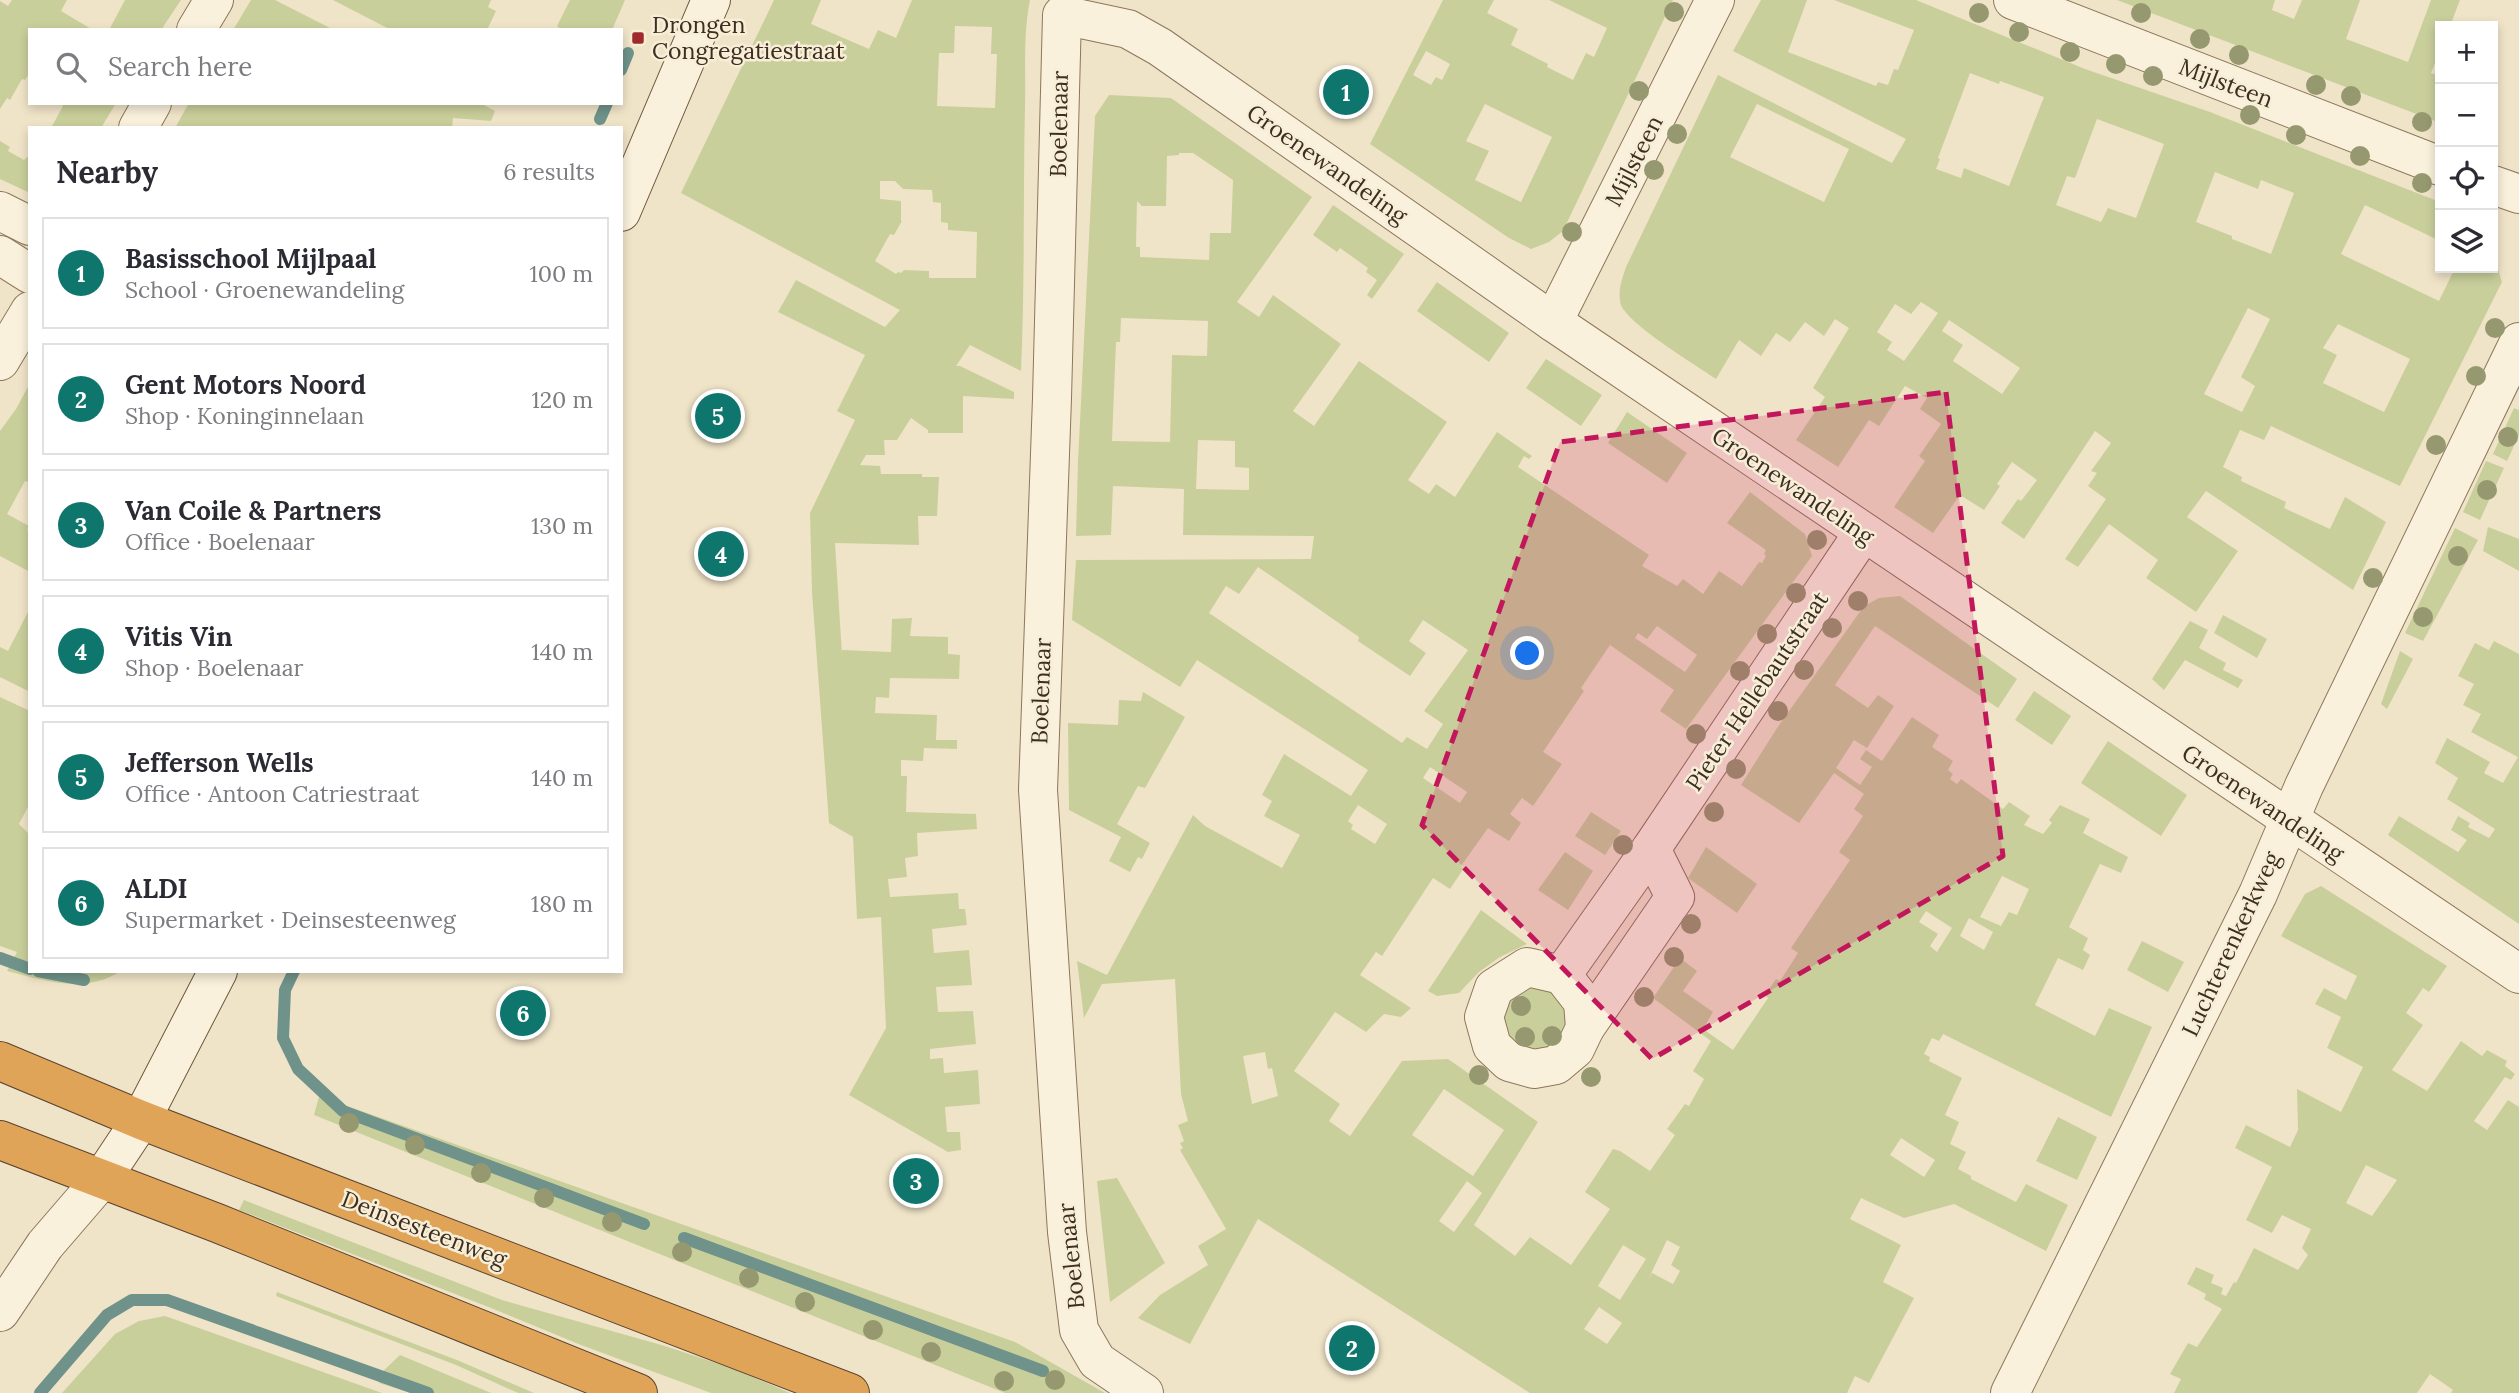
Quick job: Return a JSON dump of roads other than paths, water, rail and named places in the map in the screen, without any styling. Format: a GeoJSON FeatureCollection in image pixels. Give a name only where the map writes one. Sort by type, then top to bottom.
{"type":"FeatureCollection","features":[{"type":"Feature","properties":{"kind":"highway","name":"Deinsesteenweg"},"geometry":{"type":"LineString","coordinates":[[0,1061],[141,1120],[850,1393]]}},
{"type":"Feature","properties":{"kind":"highway"},"geometry":{"type":"LineString","coordinates":[[0,1140],[217,1223],[638,1393]]}},
{"type":"Feature","properties":{"kind":"street"},"geometry":{"type":"LineString","coordinates":[[197,28],[214,0]]}},
{"type":"Feature","properties":{"kind":"street"},"geometry":{"type":"LineString","coordinates":[[623,207],[711,0]]}},
{"type":"Feature","properties":{"kind":"street","name":"Mijlsteen"},"geometry":{"type":"LineString","coordinates":[[1552,322],[1715,0]]}},
{"type":"Feature","properties":{"kind":"street","name":"Mijlsteen"},"geometry":{"type":"LineString","coordinates":[[2013,0],[2435,164]]}},
{"type":"Feature","properties":{"kind":"street","name":"Groenewandeling"},"geometry":{"type":"LineString","coordinates":[[1062,15],[1128,29],[1160,47],[1552,322],[2519,974]]}},
{"type":"Feature","properties":{"kind":"street","name":"Boelenaar"},"geometry":{"type":"LineString","coordinates":[[1062,15],[1052,412],[1038,790],[1068,1232],[1079,1330],[1097,1361],[1144,1393]]}},
{"type":"Feature","properties":{"kind":"street"},"geometry":{"type":"LineString","coordinates":[[139,126],[151,105]]}},
{"type":"Feature","properties":{"kind":"street"},"geometry":{"type":"LineString","coordinates":[[2498,188],[2519,194]]}},
{"type":"Feature","properties":{"kind":"street"},"geometry":{"type":"LineString","coordinates":[[0,211],[28,225]]}},
{"type":"Feature","properties":{"kind":"street"},"geometry":{"type":"LineString","coordinates":[[0,256],[28,273]]}},
{"type":"Feature","properties":{"kind":"street"},"geometry":{"type":"LineString","coordinates":[[0,361],[28,313]]}},
{"type":"Feature","properties":{"kind":"street","name":"Luchterenkerkweg"},"geometry":{"type":"LineString","coordinates":[[2010,1393],[2258,894],[2288,820],[2390,603],[2519,342]]}},
{"type":"Feature","properties":{"kind":"street","name":"Pieter Hellebautstraat"},"geometry":{"type":"LineString","coordinates":[[1562,975],[1651,849],[1863,533]]}},
{"type":"Feature","properties":{"kind":"street"},"geometry":{"type":"LineString","coordinates":[[1585,1027],[1583,1002],[1562,975],[1527,967],[1494,988],[1484,1017],[1492,1046],[1509,1062],[1534,1069],[1556,1065],[1575,1049],[1585,1027],[1675,897],[1651,849]]}},
{"type":"Feature","properties":{"kind":"street"},"geometry":{"type":"LineString","coordinates":[[0,1312],[45,1245],[101,1180],[141,1120],[217,973]]}},
{"type":"Feature","properties":{"kind":"waterway"},"geometry":{"type":"LineString","coordinates":[[623,65],[628,53]]}},
{"type":"Feature","properties":{"kind":"waterway"},"geometry":{"type":"LineString","coordinates":[[600,119],[606,105]]}},
{"type":"Feature","properties":{"kind":"waterway"},"geometry":{"type":"LineString","coordinates":[[0,958],[28,968]]}},
{"type":"Feature","properties":{"kind":"waterway"},"geometry":{"type":"LineString","coordinates":[[48,973],[84,980]]}},
{"type":"Feature","properties":{"kind":"waterway"},"geometry":{"type":"LineString","coordinates":[[293,973],[285,990],[283,1038],[298,1069],[343,1111],[644,1224]]}},
{"type":"Feature","properties":{"kind":"waterway"},"geometry":{"type":"LineString","coordinates":[[684,1238],[1043,1371]]}},
{"type":"Feature","properties":{"kind":"waterway"},"geometry":{"type":"LineString","coordinates":[[40,1393],[107,1315],[132,1300],[167,1300],[428,1393]]}},
{"type":"Feature","properties":{"kind":"place","name":"Drongen Congregatiestraat"},"geometry":{"type":"Point","coordinates":[638,38]}},
{"type":"Feature","properties":{"kind":"place","name":"Basisschool Mijlpaal"},"geometry":{"type":"Point","coordinates":[1346,92]}},
{"type":"Feature","properties":{"kind":"place","name":"Jefferson Wells"},"geometry":{"type":"Point","coordinates":[718,416]}},
{"type":"Feature","properties":{"kind":"place","name":"Vitis Vin"},"geometry":{"type":"Point","coordinates":[721,554]}},
{"type":"Feature","properties":{"kind":"place","name":"ALDI"},"geometry":{"type":"Point","coordinates":[523,1013]}},
{"type":"Feature","properties":{"kind":"place","name":"Van Coile & Partners"},"geometry":{"type":"Point","coordinates":[916,1181]}},
{"type":"Feature","properties":{"kind":"place","name":"Gent Motors Noord"},"geometry":{"type":"Point","coordinates":[1352,1348]}}]}
